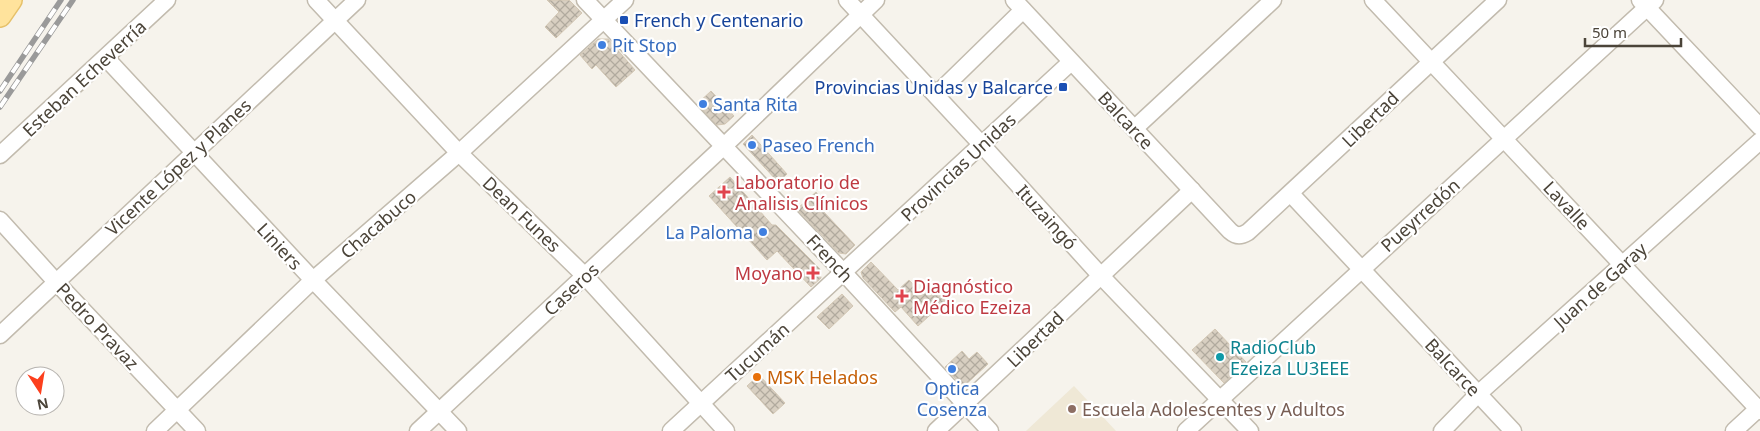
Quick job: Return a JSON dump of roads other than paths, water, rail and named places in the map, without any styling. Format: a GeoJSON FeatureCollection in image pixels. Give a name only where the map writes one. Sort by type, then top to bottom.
{"type":"FeatureCollection","features":[{"type":"Feature","properties":{"kind":"main road"},"geometry":{"type":"LineString","coordinates":[[0,16],[11,0]]}},
{"type":"Feature","properties":{"kind":"street","name":"Esteban Echeverría"},"geometry":{"type":"LineString","coordinates":[[0,155],[167,0]]}},
{"type":"Feature","properties":{"kind":"street","name":"Dean Funes"},"geometry":{"type":"LineString","coordinates":[[316,0],[459,153],[586,276],[726,431]]}},
{"type":"Feature","properties":{"kind":"street","name":"Vicente López y Planes"},"geometry":{"type":"LineString","coordinates":[[0,335],[357,0]]}},
{"type":"Feature","properties":{"kind":"street","name":"French"},"geometry":{"type":"LineString","coordinates":[[585,0],[844,273],[990,431]]}},
{"type":"Feature","properties":{"kind":"street","name":"Chacabuco"},"geometry":{"type":"LineString","coordinates":[[156,431],[313,280],[459,153],[625,0]]}},
{"type":"Feature","properties":{"kind":"street","name":"Ituzaingó"},"geometry":{"type":"LineString","coordinates":[[847,0],[1101,276],[1250,431]]}},
{"type":"Feature","properties":{"kind":"street","name":"Caseros"},"geometry":{"type":"LineString","coordinates":[[418,431],[586,276],[876,0]]}},
{"type":"Feature","properties":{"kind":"street"},"geometry":{"type":"LineString","coordinates":[[1135,128],[1273,0]]}},
{"type":"Feature","properties":{"kind":"street","name":"Lavalle"},"geometry":{"type":"LineString","coordinates":[[1373,0],[1759,409]]}},
{"type":"Feature","properties":{"kind":"street","name":"Libertad"},"geometry":{"type":"LineString","coordinates":[[1240,236],[1248,232],[1291,194],[1498,0]]}},
{"type":"Feature","properties":{"kind":"street"},"geometry":{"type":"LineString","coordinates":[[1647,2],[1760,127]]}},
{"type":"Feature","properties":{"kind":"street","name":"Pueyrredón"},"geometry":{"type":"LineString","coordinates":[[1186,431],[1504,138],[1647,2]]}},
{"type":"Feature","properties":{"kind":"street"},"geometry":{"type":"LineString","coordinates":[[936,96],[1019,5]]}},
{"type":"Feature","properties":{"kind":"street","name":"Balcarce"},"geometry":{"type":"LineString","coordinates":[[1019,5],[1230,231],[1240,236]]}},
{"type":"Feature","properties":{"kind":"street","name":"Liniers"},"geometry":{"type":"LineString","coordinates":[[106,58],[313,280],[458,431]]}},
{"type":"Feature","properties":{"kind":"street","name":"Provincias Unidas"},"geometry":{"type":"LineString","coordinates":[[844,273],[1071,62]]}},
{"type":"Feature","properties":{"kind":"street","name":"Juan de Garay"},"geometry":{"type":"LineString","coordinates":[[1442,431],[1478,394],[1760,141]]}},
{"type":"Feature","properties":{"kind":"street","name":"Libertad"},"geometry":{"type":"LineString","coordinates":[[936,431],[966,405],[1192,190]]}},
{"type":"Feature","properties":{"kind":"street","name":"Balcarce"},"geometry":{"type":"LineString","coordinates":[[1291,194],[1513,431]]}},
{"type":"Feature","properties":{"kind":"street","name":"Pedro Pravaz"},"geometry":{"type":"LineString","coordinates":[[0,220],[56,283],[197,431]]}},
{"type":"Feature","properties":{"kind":"street","name":"Tucumán"},"geometry":{"type":"LineString","coordinates":[[671,431],[844,273]]}},
{"type":"Feature","properties":{"kind":"street"},"geometry":{"type":"LineString","coordinates":[[1734,431],[1759,409]]}},
{"type":"Feature","properties":{"kind":"railway"},"geometry":{"type":"LineString","coordinates":[[0,91],[61,0]]}},
{"type":"Feature","properties":{"kind":"railway"},"geometry":{"type":"LineString","coordinates":[[0,107],[73,0]]}},
{"type":"Feature","properties":{"kind":"place","name":"French y Centenario"},"geometry":{"type":"Point","coordinates":[624,20]}},
{"type":"Feature","properties":{"kind":"place","name":"Pit Stop"},"geometry":{"type":"Point","coordinates":[602,45]}},
{"type":"Feature","properties":{"kind":"place","name":"Provincias Unidas y Balcarce"},"geometry":{"type":"Point","coordinates":[1063,87]}},
{"type":"Feature","properties":{"kind":"place","name":"Santa Rita"},"geometry":{"type":"Point","coordinates":[703,104]}},
{"type":"Feature","properties":{"kind":"place","name":"Paseo French"},"geometry":{"type":"Point","coordinates":[752,145]}},
{"type":"Feature","properties":{"kind":"place","name":"Laboratorio de Analisis Clínicos"},"geometry":{"type":"Point","coordinates":[724,192]}},
{"type":"Feature","properties":{"kind":"place","name":"La Paloma"},"geometry":{"type":"Point","coordinates":[763,232]}},
{"type":"Feature","properties":{"kind":"place","name":"Moyano"},"geometry":{"type":"Point","coordinates":[813,273]}},
{"type":"Feature","properties":{"kind":"place","name":"Diagnóstico Médico Ezeiza"},"geometry":{"type":"Point","coordinates":[902,296]}},
{"type":"Feature","properties":{"kind":"place","name":"RadioClub Ezeiza LU3EEE"},"geometry":{"type":"Point","coordinates":[1220,357]}},
{"type":"Feature","properties":{"kind":"place","name":"Optica Cosenza"},"geometry":{"type":"Point","coordinates":[952,369]}},
{"type":"Feature","properties":{"kind":"place","name":"MSK Helados"},"geometry":{"type":"Point","coordinates":[757,377]}},
{"type":"Feature","properties":{"kind":"place","name":"Escuela Adolescentes y Adultos"},"geometry":{"type":"Point","coordinates":[1072,409]}}]}
